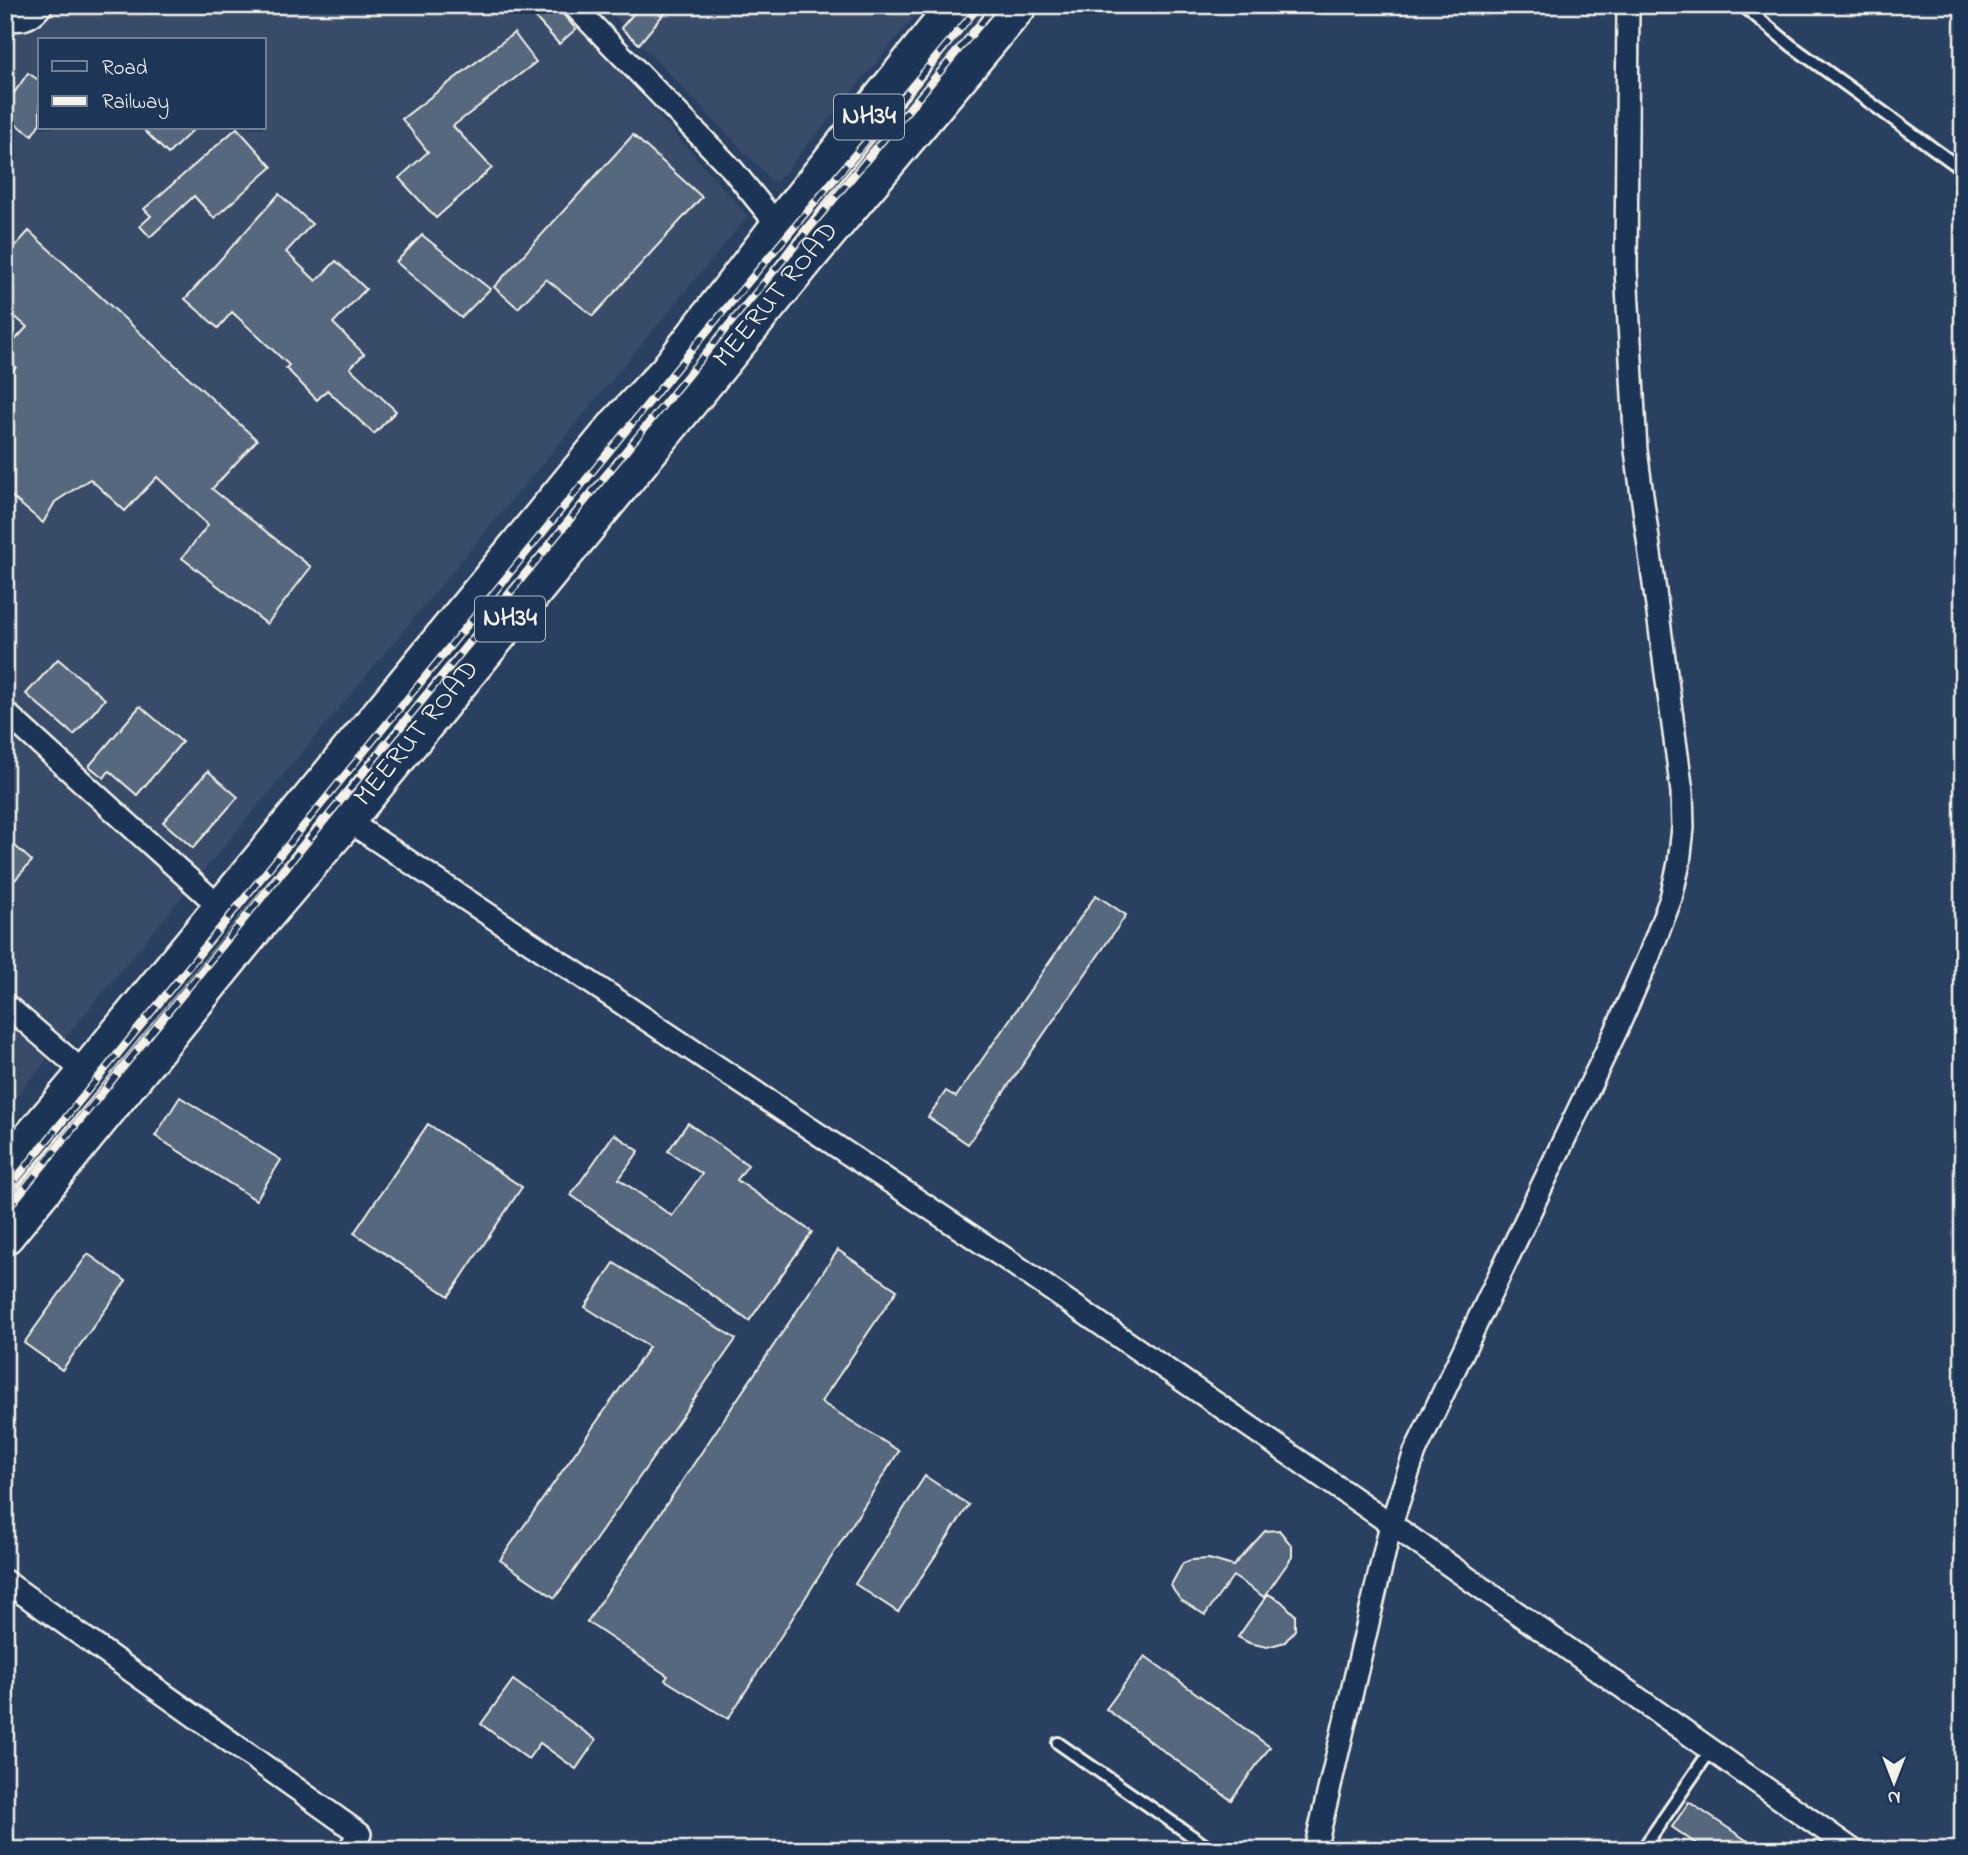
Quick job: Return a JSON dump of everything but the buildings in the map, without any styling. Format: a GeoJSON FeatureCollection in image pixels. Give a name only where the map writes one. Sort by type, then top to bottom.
{"type":"FeatureCollection","features":[{"type":"Feature","properties":{"kind":"highway","name":"MEERUT ROAD"},"geometry":{"type":"LineString","coordinates":[[5,1170],[618,425],[667,373],[779,227],[957,5]]}},
{"type":"Feature","properties":{"kind":"highway","name":"MEERUT ROAD"},"geometry":{"type":"LineString","coordinates":[[5,1235],[253,929],[1018,5]]}},
{"type":"Feature","properties":{"kind":"street"},"geometry":{"type":"LineString","coordinates":[[5,17],[16,21],[28,18],[42,5]]}},
{"type":"Feature","properties":{"kind":"street"},"geometry":{"type":"LineString","coordinates":[[573,5],[732,169],[779,227]]}},
{"type":"Feature","properties":{"kind":"street"},"geometry":{"type":"LineString","coordinates":[[1315,1850],[1391,1524],[1424,1429],[1616,1031],[1671,898],[1679,863],[1683,828],[1682,792],[1636,450],[1626,269],[1628,5]]}},
{"type":"Feature","properties":{"kind":"street"},"geometry":{"type":"LineString","coordinates":[[5,712],[221,908]]}},
{"type":"Feature","properties":{"kind":"street"},"geometry":{"type":"LineString","coordinates":[[312,797],[1012,1264],[1391,1524],[1853,1850]]}},
{"type":"Feature","properties":{"kind":"street"},"geometry":{"type":"LineString","coordinates":[[5,1004],[86,1074]]}},
{"type":"Feature","properties":{"kind":"street"},"geometry":{"type":"LineString","coordinates":[[5,1581],[360,1835],[348,1850]]}},
{"type":"Feature","properties":{"kind":"lane"},"geometry":{"type":"LineString","coordinates":[[1742,5],[1792,46],[1963,170]]}},
{"type":"Feature","properties":{"kind":"lane"},"geometry":{"type":"LineString","coordinates":[[1058,1743],[1212,1850]]}},
{"type":"Feature","properties":{"kind":"lane"},"geometry":{"type":"LineString","coordinates":[[1642,1850],[1710,1751]]}},
{"type":"Feature","properties":{"kind":"shaded area"},"geometry":{"type":"Polygon","coordinates":[[[5,5],[560,5],[748,216],[5,1110],[5,5]]]}},
{"type":"Feature","properties":{"kind":"shaded area"},"geometry":{"type":"Polygon","coordinates":[[[603,5],[924,5],[775,184],[603,5]]]}},
{"type":"Feature","properties":{"kind":"railway"},"geometry":{"type":"LineString","coordinates":[[5,1192],[708,330],[980,5]]}},
{"type":"Feature","properties":{"kind":"railway"},"geometry":{"type":"LineString","coordinates":[[5,1212],[718,338],[996,5]]}}]}
